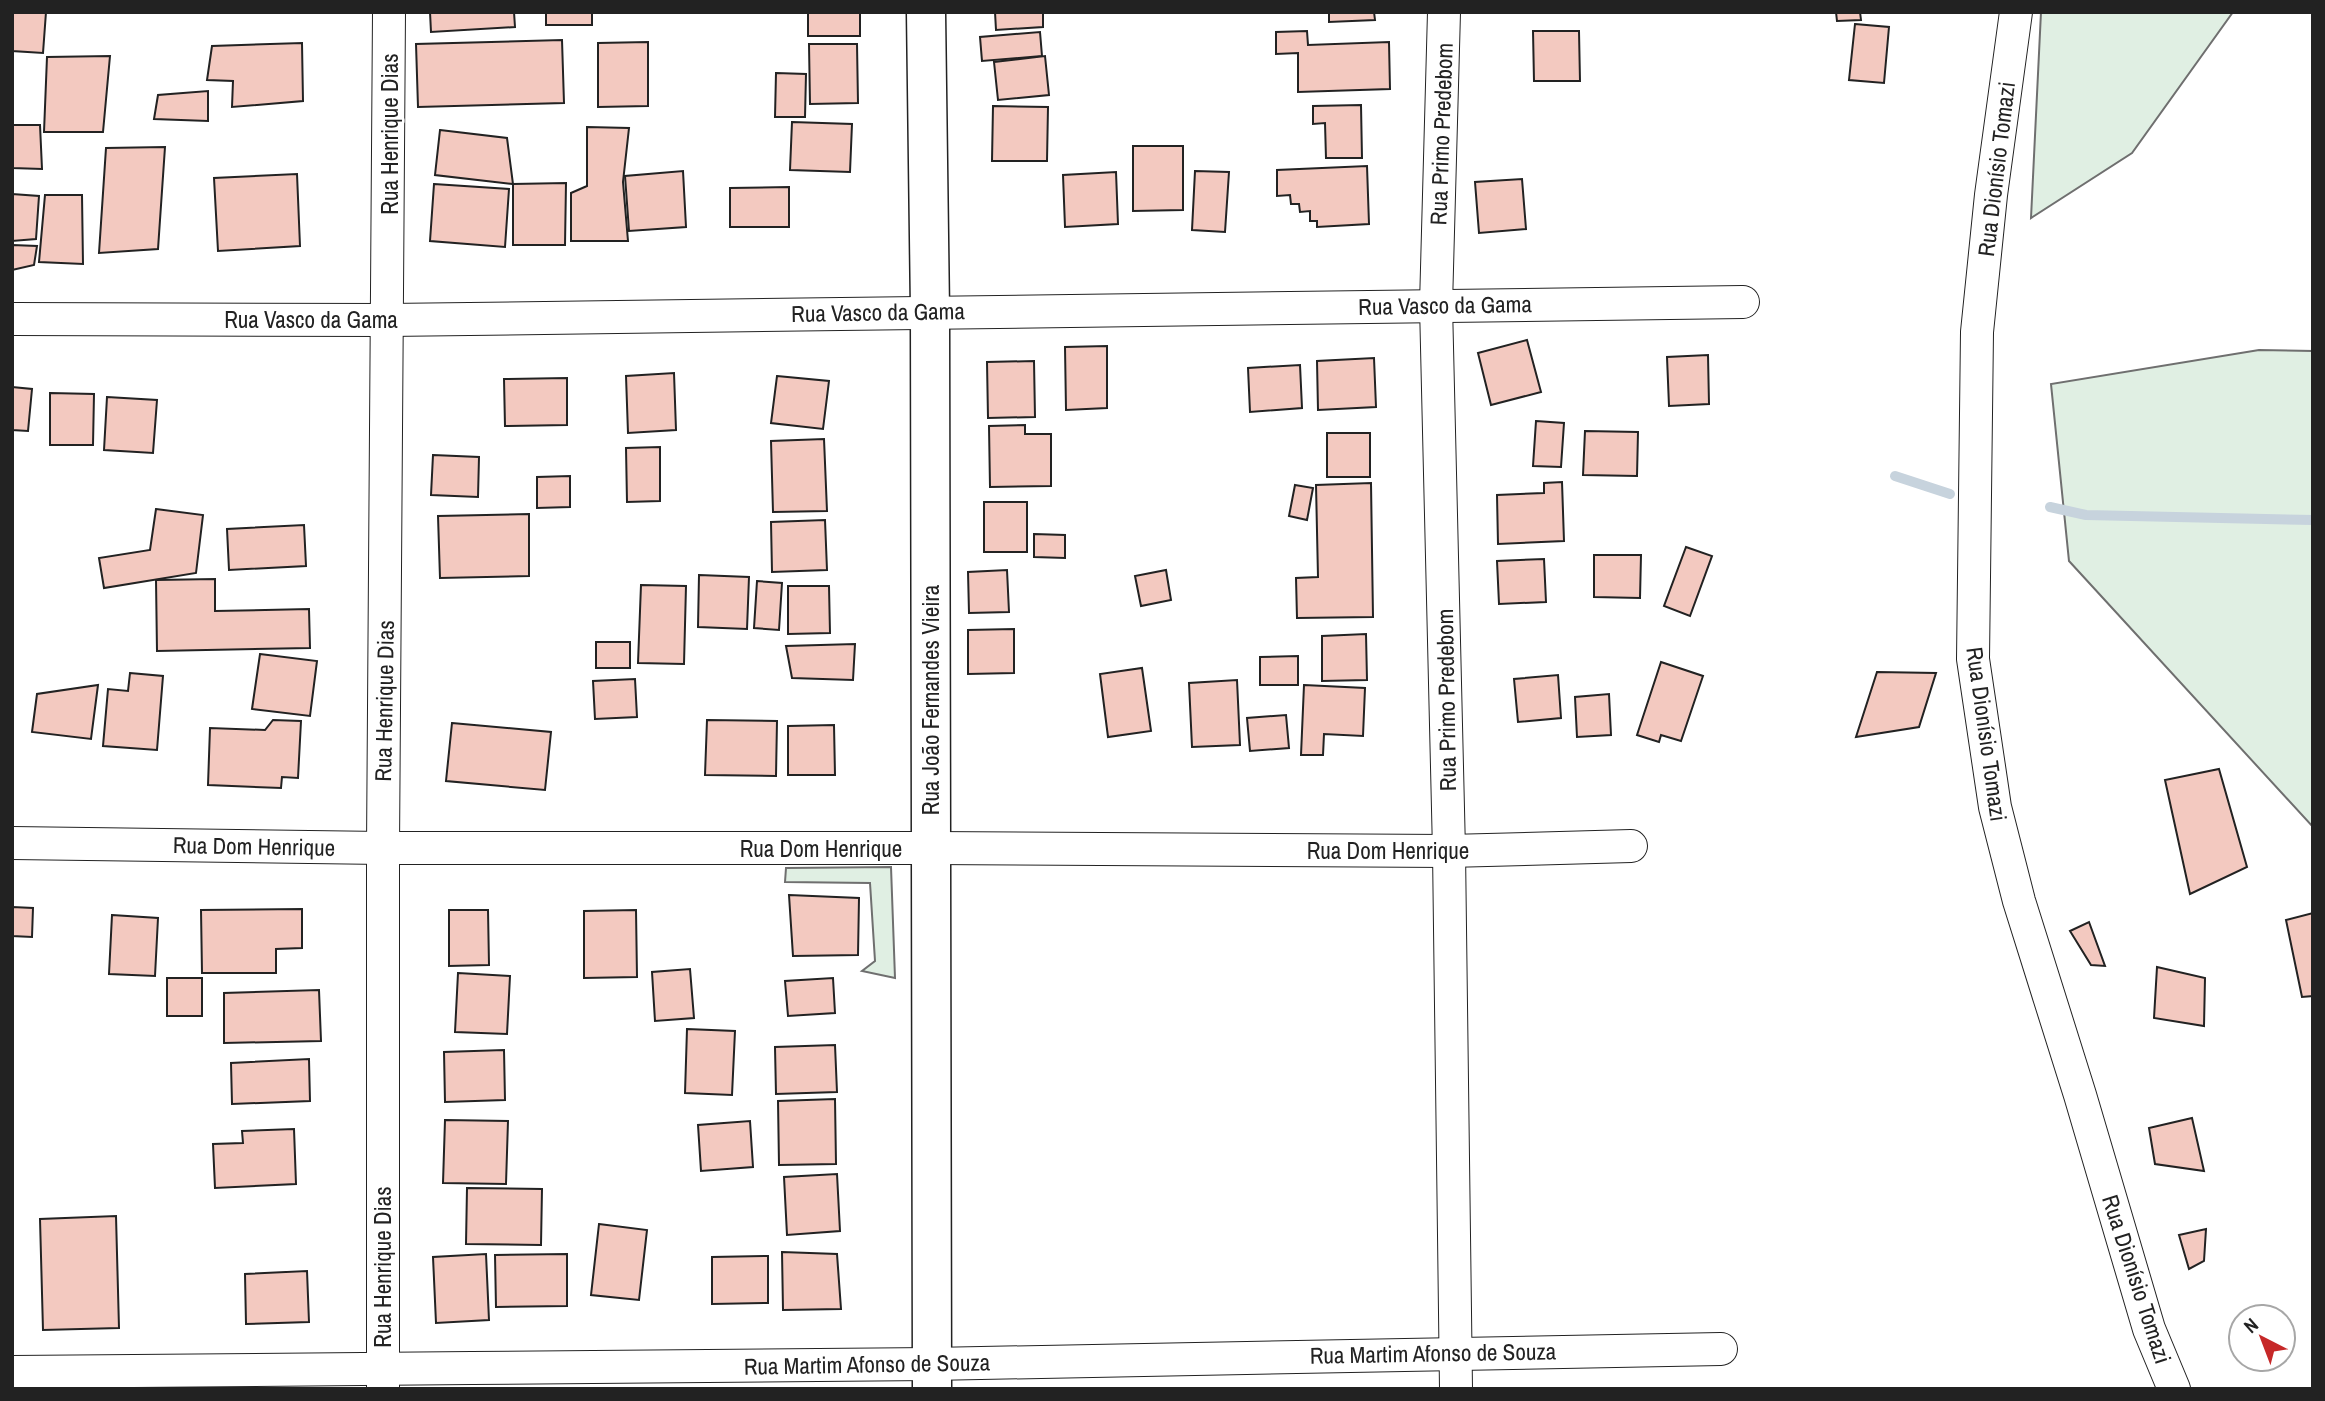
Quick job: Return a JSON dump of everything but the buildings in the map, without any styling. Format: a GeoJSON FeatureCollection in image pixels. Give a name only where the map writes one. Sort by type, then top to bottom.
{"type":"FeatureCollection","features":[{"type":"Feature","properties":{"kind":"street","name":"Rua Henrique Dias"},"geometry":{"type":"LineString","coordinates":[[383,1378],[383,848],[390,12]]}},
{"type":"Feature","properties":{"kind":"street","name":"Rua João Fernandes Vieira"},"geometry":{"type":"LineString","coordinates":[[926,12],[930,311],[932,1376]]}},
{"type":"Feature","properties":{"kind":"street","name":"Rua Primo Predebom"},"geometry":{"type":"LineString","coordinates":[[1444,12],[1436,305],[1449,852],[1456,1389]]}},
{"type":"Feature","properties":{"kind":"street","name":"Rua Dionísio Tomazi"},"geometry":{"type":"LineString","coordinates":[[2016,12],[1991,195],[1978,332],[1973,659],[1995,807],[2020,901],[2149,1329],[2174,1389]]}},
{"type":"Feature","properties":{"kind":"street","name":"Rua Vasco da Gama"},"geometry":{"type":"LineString","coordinates":[[12,319],[388,320],[1743,302]]}},
{"type":"Feature","properties":{"kind":"street","name":"Rua Dom Henrique"},"geometry":{"type":"LineString","coordinates":[[12,843],[383,848],[1449,852],[1631,846]]}},
{"type":"Feature","properties":{"kind":"street","name":"Rua Martim Afonso de Souza"},"geometry":{"type":"LineString","coordinates":[[12,1372],[383,1378],[932,1376],[1457,1352],[1721,1349]]}},
{"type":"Feature","properties":{"kind":"green space"},"geometry":{"type":"Polygon","coordinates":[[[2041,12],[2233,12],[2132,153],[2031,218],[2041,12]]]}},
{"type":"Feature","properties":{"kind":"green space"},"geometry":{"type":"Polygon","coordinates":[[[2259,350],[2313,351],[2313,827],[2069,561],[2051,384],[2259,350]]]}},
{"type":"Feature","properties":{"kind":"green space"},"geometry":{"type":"Polygon","coordinates":[[[891,867],[895,978],[862,971],[875,961],[870,883],[785,882],[786,868],[891,867]]]}},
{"type":"Feature","properties":{"kind":"waterway"},"geometry":{"type":"LineString","coordinates":[[1895,476],[1950,494]]}},
{"type":"Feature","properties":{"kind":"waterway"},"geometry":{"type":"LineString","coordinates":[[2050,507],[2086,515],[2313,520]]}}]}
